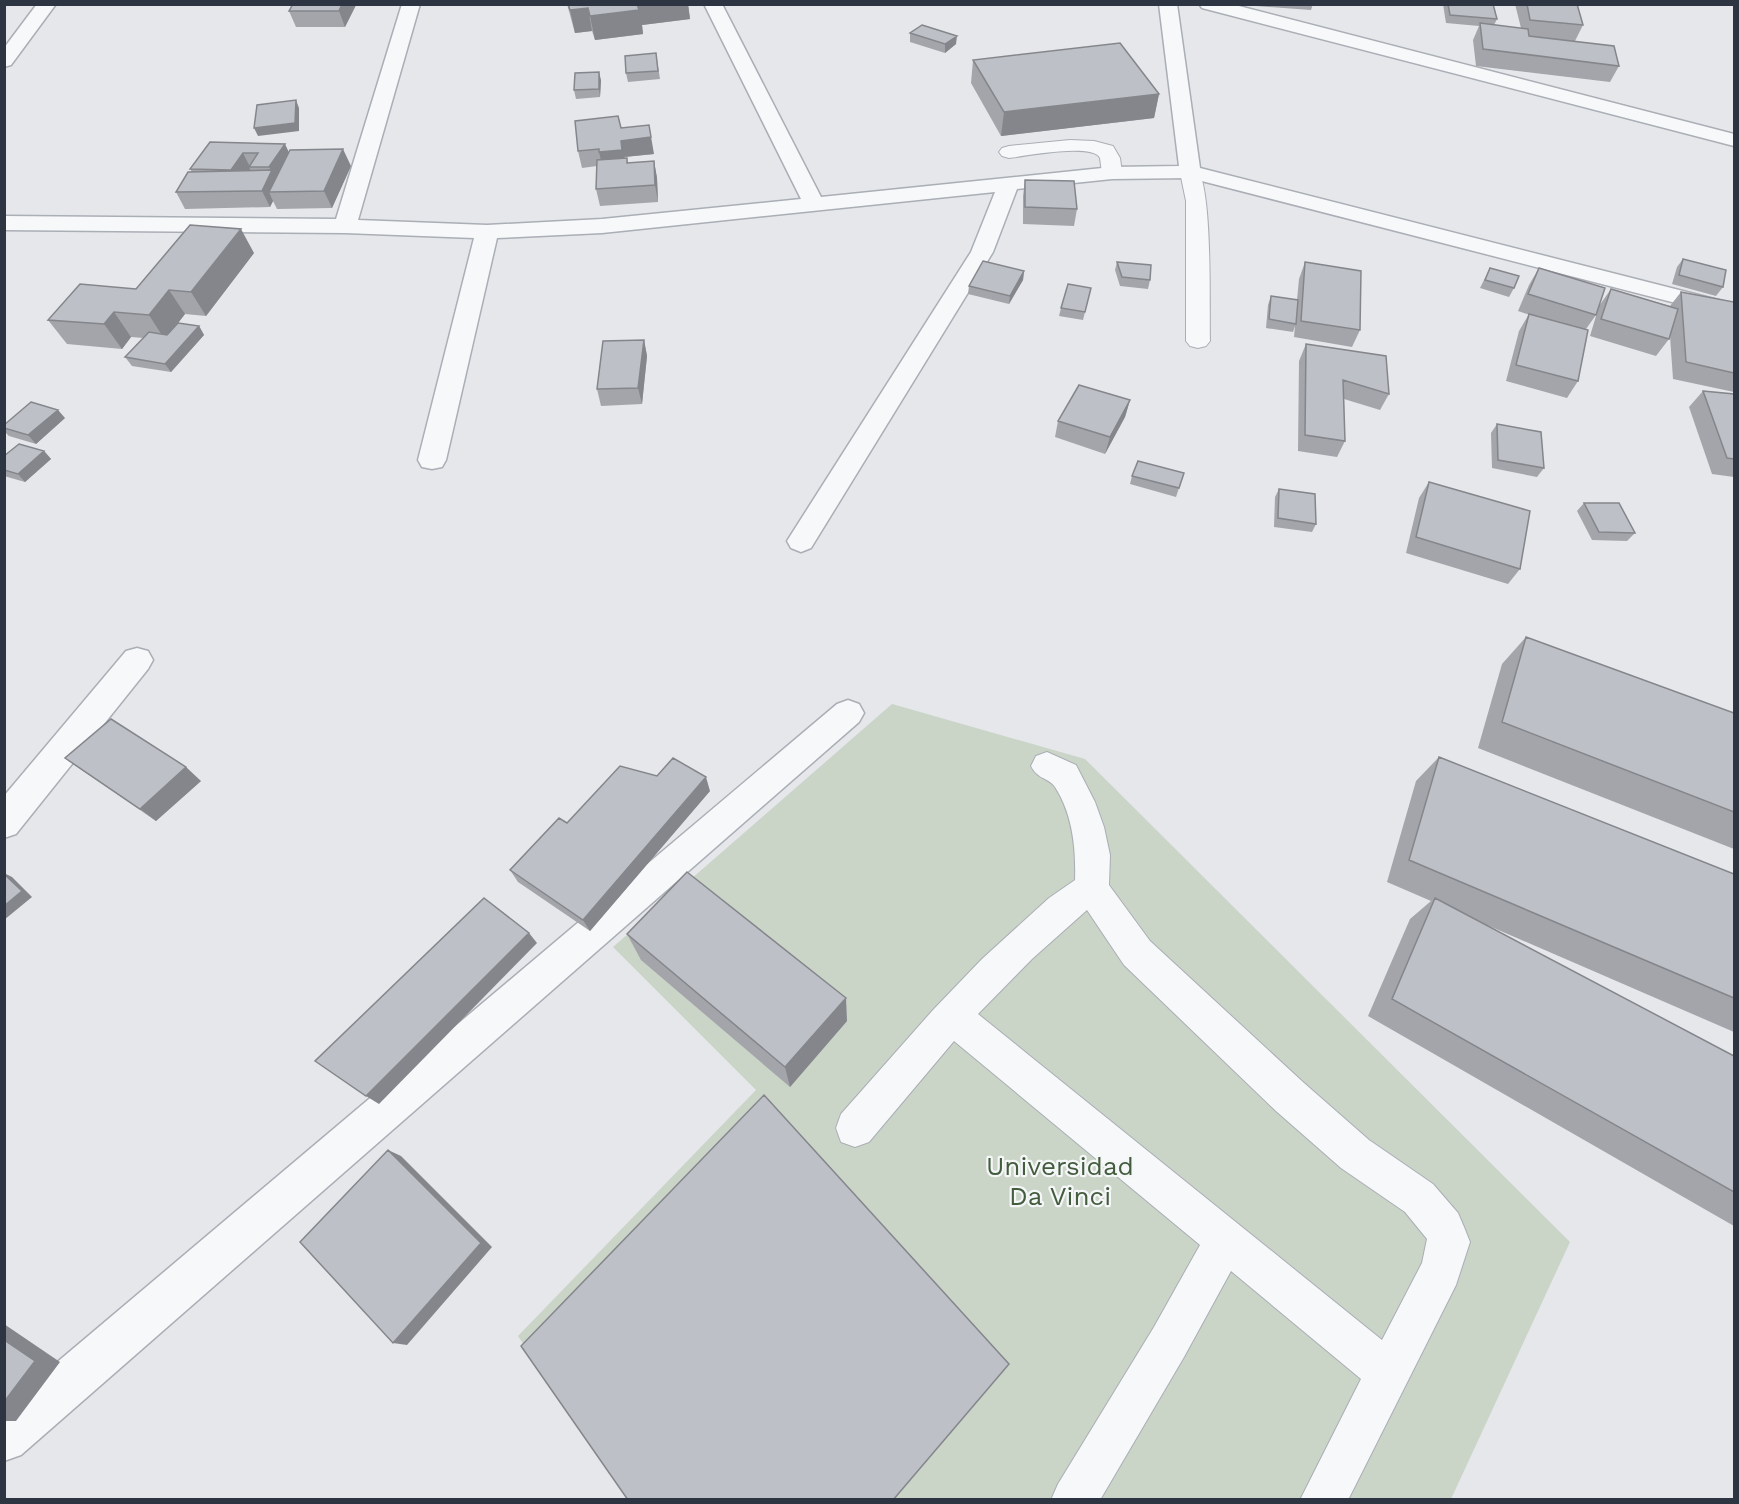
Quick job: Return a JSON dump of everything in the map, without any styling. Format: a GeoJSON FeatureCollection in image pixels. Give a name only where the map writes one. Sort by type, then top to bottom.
{"type":"FeatureCollection","features":[{"type":"Feature","properties":{"kind":"street"},"geometry":{"type":"LineString","coordinates":[[4,61],[47,4]]}},
{"type":"Feature","properties":{"kind":"street"},"geometry":{"type":"LineString","coordinates":[[345,226],[411,4]]}},
{"type":"Feature","properties":{"kind":"street"},"geometry":{"type":"LineString","coordinates":[[713,4],[814,204]]}},
{"type":"Feature","properties":{"kind":"street"},"geometry":{"type":"LineString","coordinates":[[1168,4],[1190,172]]}},
{"type":"Feature","properties":{"kind":"street"},"geometry":{"type":"LineString","coordinates":[[1209,4],[1734,140]]}},
{"type":"Feature","properties":{"kind":"street"},"geometry":{"type":"LineString","coordinates":[[4,223],[345,226],[487,232],[602,226],[1112,173],[1190,172],[1734,311]]}},
{"type":"Feature","properties":{"kind":"street"},"geometry":{"type":"LineString","coordinates":[[801,541],[982,252],[1008,184]]}},
{"type":"Feature","properties":{"kind":"street"},"geometry":{"type":"LineString","coordinates":[[432,460],[487,232]]}},
{"type":"Feature","properties":{"kind":"street"},"geometry":{"type":"LineString","coordinates":[[4,823],[137,660]]}},
{"type":"Feature","properties":{"kind":"street"},"geometry":{"type":"LineString","coordinates":[[4,1438],[848,713]]}},
{"type":"Feature","properties":{"kind":"lane"},"geometry":{"type":"LineString","coordinates":[[1009,152],[1078,145],[1096,146],[1106,150],[1110,158],[1112,173]]}},
{"type":"Feature","properties":{"kind":"lane"},"geometry":{"type":"LineString","coordinates":[[1190,172],[1196,201],[1198,341]]}},
{"type":"Feature","properties":{"kind":"lane"},"geometry":{"type":"LineString","coordinates":[[1047,766],[1065,776],[1079,802],[1088,827],[1093,855],[1092,889],[1137,952],[1331,1133],[1355,1154],[1419,1198],[1444,1227],[1449,1242],[1441,1270],[1323,1500]]}},
{"type":"Feature","properties":{"kind":"lane"},"geometry":{"type":"LineString","coordinates":[[855,1128],[953,1017],[1029,938],[1080,894],[1092,889]]}},
{"type":"Feature","properties":{"kind":"lane"},"geometry":{"type":"LineString","coordinates":[[953,1017],[1388,1373]]}},
{"type":"Feature","properties":{"kind":"lane"},"geometry":{"type":"LineString","coordinates":[[1074,1500],[1169,1342],[1227,1239]]}},
{"type":"Feature","properties":{"kind":"green space","name":"Universidad Da Vinci"},"geometry":{"type":"Polygon","coordinates":[[[892,704],[1085,759],[1570,1242],[1451,1499],[630,1499],[518,1336],[756,1090],[613,947],[892,704]]]}},
{"type":"Feature","properties":{"kind":"building"},"geometry":{"type":"Polygon","coordinates":[[[293,4],[342,4],[339,11],[289,11],[293,4]]]}},
{"type":"Feature","properties":{"kind":"building"},"geometry":{"type":"Polygon","coordinates":[[[568,4],[637,4],[639,10],[590,16],[588,8],[570,10],[568,4]]]}},
{"type":"Feature","properties":{"kind":"building"},"geometry":{"type":"Polygon","coordinates":[[[1448,4],[1493,4],[1497,19],[1450,15],[1448,4]]]}},
{"type":"Feature","properties":{"kind":"building"},"geometry":{"type":"Polygon","coordinates":[[[1527,4],[1577,4],[1583,25],[1530,20],[1527,4]]]}},
{"type":"Feature","properties":{"kind":"building"},"geometry":{"type":"Polygon","coordinates":[[[1480,23],[1528,29],[1529,36],[1614,46],[1619,66],[1483,49],[1480,23]]]}},
{"type":"Feature","properties":{"kind":"building"},"geometry":{"type":"Polygon","coordinates":[[[922,25],[957,36],[945,44],[910,33],[922,25]]]}},
{"type":"Feature","properties":{"kind":"building"},"geometry":{"type":"Polygon","coordinates":[[[1120,43],[1159,94],[1004,112],[973,60],[1120,43]]]}},
{"type":"Feature","properties":{"kind":"building"},"geometry":{"type":"Polygon","coordinates":[[[656,53],[658,71],[626,73],[625,56],[656,53]]]}},
{"type":"Feature","properties":{"kind":"building"},"geometry":{"type":"Polygon","coordinates":[[[599,72],[599,89],[574,90],[575,73],[599,72]]]}},
{"type":"Feature","properties":{"kind":"building"},"geometry":{"type":"Polygon","coordinates":[[[296,100],[295,123],[254,128],[257,105],[296,100]]]}},
{"type":"Feature","properties":{"kind":"building"},"geometry":{"type":"Polygon","coordinates":[[[618,116],[621,128],[649,125],[651,137],[621,141],[622,150],[578,151],[575,121],[618,116]]]}},
{"type":"Feature","properties":{"kind":"building"},"geometry":{"type":"Polygon","coordinates":[[[210,142],[285,144],[269,167],[249,167],[258,153],[243,153],[231,170],[190,169],[210,142]]]}},
{"type":"Feature","properties":{"kind":"building"},"geometry":{"type":"Polygon","coordinates":[[[343,149],[324,191],[269,192],[290,150],[343,149]]]}},
{"type":"Feature","properties":{"kind":"building"},"geometry":{"type":"Polygon","coordinates":[[[627,158],[627,163],[654,161],[655,185],[596,189],[597,160],[627,158]]]}},
{"type":"Feature","properties":{"kind":"building"},"geometry":{"type":"Polygon","coordinates":[[[272,170],[262,191],[176,192],[188,172],[272,170]]]}},
{"type":"Feature","properties":{"kind":"building"},"geometry":{"type":"Polygon","coordinates":[[[1025,180],[1074,181],[1077,209],[1025,207],[1025,180]]]}},
{"type":"Feature","properties":{"kind":"building"},"geometry":{"type":"Polygon","coordinates":[[[190,225],[241,229],[191,292],[169,290],[149,315],[114,312],[104,324],[48,320],[80,284],[136,289],[190,225]]]}},
{"type":"Feature","properties":{"kind":"building"},"geometry":{"type":"Polygon","coordinates":[[[1683,259],[1726,270],[1723,287],[1679,275],[1683,259]]]}},
{"type":"Feature","properties":{"kind":"building"},"geometry":{"type":"Polygon","coordinates":[[[983,261],[1024,271],[1010,296],[969,286],[983,261]]]}},
{"type":"Feature","properties":{"kind":"building"},"geometry":{"type":"Polygon","coordinates":[[[1117,262],[1151,265],[1150,280],[1122,277],[1117,262]]]}},
{"type":"Feature","properties":{"kind":"building"},"geometry":{"type":"Polygon","coordinates":[[[1305,262],[1361,271],[1360,330],[1301,321],[1305,262]]]}},
{"type":"Feature","properties":{"kind":"building"},"geometry":{"type":"Polygon","coordinates":[[[1490,268],[1519,276],[1514,288],[1485,280],[1490,268]]]}},
{"type":"Feature","properties":{"kind":"building"},"geometry":{"type":"Polygon","coordinates":[[[1539,268],[1605,288],[1596,315],[1528,294],[1539,268]]]}},
{"type":"Feature","properties":{"kind":"building"},"geometry":{"type":"Polygon","coordinates":[[[1068,284],[1091,288],[1085,312],[1061,308],[1068,284]]]}},
{"type":"Feature","properties":{"kind":"building"},"geometry":{"type":"Polygon","coordinates":[[[1611,289],[1678,309],[1669,339],[1601,319],[1611,289]]]}},
{"type":"Feature","properties":{"kind":"building"},"geometry":{"type":"Polygon","coordinates":[[[1681,292],[1734,302],[1734,373],[1686,362],[1681,292]]]}},
{"type":"Feature","properties":{"kind":"building"},"geometry":{"type":"Polygon","coordinates":[[[1271,296],[1298,300],[1296,324],[1269,319],[1271,296]]]}},
{"type":"Feature","properties":{"kind":"building"},"geometry":{"type":"Polygon","coordinates":[[[1529,314],[1588,330],[1578,381],[1516,365],[1529,314]]]}},
{"type":"Feature","properties":{"kind":"building"},"geometry":{"type":"Polygon","coordinates":[[[178,323],[199,326],[165,364],[125,357],[149,332],[167,335],[178,323]]]}},
{"type":"Feature","properties":{"kind":"building"},"geometry":{"type":"Polygon","coordinates":[[[644,340],[638,388],[597,389],[603,341],[644,340]]]}},
{"type":"Feature","properties":{"kind":"building"},"geometry":{"type":"Polygon","coordinates":[[[1306,344],[1386,356],[1389,394],[1343,380],[1345,441],[1305,435],[1306,344]]]}},
{"type":"Feature","properties":{"kind":"building"},"geometry":{"type":"Polygon","coordinates":[[[1079,385],[1130,400],[1110,437],[1058,421],[1079,385]]]}},
{"type":"Feature","properties":{"kind":"building"},"geometry":{"type":"Polygon","coordinates":[[[1703,391],[1734,394],[1734,459],[1727,458],[1703,391]]]}},
{"type":"Feature","properties":{"kind":"building"},"geometry":{"type":"Polygon","coordinates":[[[31,402],[58,410],[28,435],[4,428],[4,425],[31,402]]]}},
{"type":"Feature","properties":{"kind":"building"},"geometry":{"type":"Polygon","coordinates":[[[1497,424],[1541,432],[1544,468],[1498,460],[1497,424]]]}},
{"type":"Feature","properties":{"kind":"building"},"geometry":{"type":"Polygon","coordinates":[[[19,444],[44,451],[18,474],[4,470],[4,456],[19,444]]]}},
{"type":"Feature","properties":{"kind":"building"},"geometry":{"type":"Polygon","coordinates":[[[1138,461],[1184,473],[1179,488],[1132,476],[1138,461]]]}},
{"type":"Feature","properties":{"kind":"building"},"geometry":{"type":"Polygon","coordinates":[[[1429,482],[1530,511],[1520,569],[1416,537],[1429,482]]]}},
{"type":"Feature","properties":{"kind":"building"},"geometry":{"type":"Polygon","coordinates":[[[1279,489],[1315,494],[1316,524],[1278,518],[1279,489]]]}},
{"type":"Feature","properties":{"kind":"building"},"geometry":{"type":"Polygon","coordinates":[[[1584,503],[1619,503],[1635,533],[1599,532],[1584,503]]]}},
{"type":"Feature","properties":{"kind":"building"},"geometry":{"type":"Polygon","coordinates":[[[1526,637],[1734,713],[1734,812],[1502,722],[1526,637]]]}},
{"type":"Feature","properties":{"kind":"building"},"geometry":{"type":"Polygon","coordinates":[[[111,719],[186,767],[140,809],[65,758],[111,719]]]}},
{"type":"Feature","properties":{"kind":"building"},"geometry":{"type":"Polygon","coordinates":[[[1439,757],[1734,874],[1734,998],[1409,860],[1439,757]]]}},
{"type":"Feature","properties":{"kind":"building"},"geometry":{"type":"Polygon","coordinates":[[[673,758],[706,777],[583,920],[510,870],[559,818],[567,823],[620,766],[657,776],[673,758]]]}},
{"type":"Feature","properties":{"kind":"building"},"geometry":{"type":"Polygon","coordinates":[[[687,872],[846,998],[785,1067],[627,934],[687,872]]]}},
{"type":"Feature","properties":{"kind":"building"},"geometry":{"type":"Polygon","coordinates":[[[4,874],[22,891],[4,906],[4,874]]]}},
{"type":"Feature","properties":{"kind":"building"},"geometry":{"type":"Polygon","coordinates":[[[484,898],[529,933],[366,1096],[315,1061],[484,898]]]}},
{"type":"Feature","properties":{"kind":"building"},"geometry":{"type":"Polygon","coordinates":[[[1435,898],[1734,1056],[1734,1192],[1392,999],[1435,898]]]}},
{"type":"Feature","properties":{"kind":"building"},"geometry":{"type":"Polygon","coordinates":[[[764,1095],[1009,1364],[893,1500],[628,1500],[521,1346],[764,1095]]]}},
{"type":"Feature","properties":{"kind":"building"},"geometry":{"type":"Polygon","coordinates":[[[388,1150],[481,1243],[393,1343],[300,1242],[388,1150]]]}},
{"type":"Feature","properties":{"kind":"building"},"geometry":{"type":"Polygon","coordinates":[[[4,1340],[35,1361],[4,1402],[4,1340]]]}}]}
